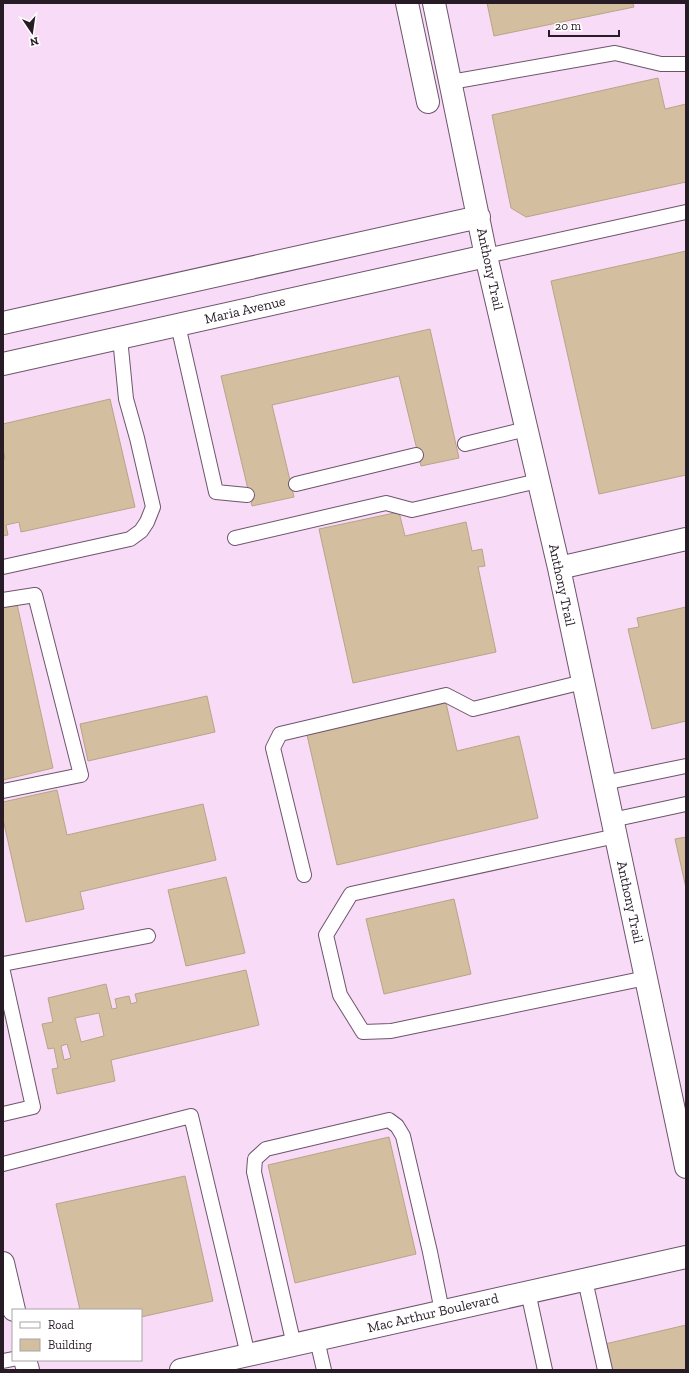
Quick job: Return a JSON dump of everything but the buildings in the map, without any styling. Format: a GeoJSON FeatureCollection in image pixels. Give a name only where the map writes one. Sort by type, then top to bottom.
{"type":"FeatureCollection","features":[{"type":"Feature","properties":{"kind":"street"},"geometry":{"type":"LineString","coordinates":[[407,3],[428,102]]}},
{"type":"Feature","properties":{"kind":"street","name":"Anthony Trail"},"geometry":{"type":"LineString","coordinates":[[434,3],[486,256],[558,568],[686,1167]]}},
{"type":"Feature","properties":{"kind":"street"},"geometry":{"type":"LineString","coordinates":[[3,323],[479,217]]}},
{"type":"Feature","properties":{"kind":"street","name":"Maria Avenue"},"geometry":{"type":"LineString","coordinates":[[3,364],[486,256]]}},
{"type":"Feature","properties":{"kind":"street"},"geometry":{"type":"LineString","coordinates":[[558,568],[686,539]]}},
{"type":"Feature","properties":{"kind":"street","name":"Mac Arthur Boulevard"},"geometry":{"type":"LineString","coordinates":[[181,1370],[686,1257]]}},
{"type":"Feature","properties":{"kind":"street"},"geometry":{"type":"LineString","coordinates":[[3,1263],[14,1309]]}},
{"type":"Feature","properties":{"kind":"lane"},"geometry":{"type":"LineString","coordinates":[[451,82],[614,53],[661,64],[686,64]]}},
{"type":"Feature","properties":{"kind":"lane"},"geometry":{"type":"LineString","coordinates":[[486,256],[686,212]]}},
{"type":"Feature","properties":{"kind":"lane"},"geometry":{"type":"LineString","coordinates":[[178,325],[216,492],[247,495]]}},
{"type":"Feature","properties":{"kind":"lane"},"geometry":{"type":"LineString","coordinates":[[3,567],[130,539],[141,531],[147,522],[153,507],[137,438],[126,399],[120,338]]}},
{"type":"Feature","properties":{"kind":"lane"},"geometry":{"type":"LineString","coordinates":[[465,444],[526,429]]}},
{"type":"Feature","properties":{"kind":"lane"},"geometry":{"type":"LineString","coordinates":[[296,484],[416,456]]}},
{"type":"Feature","properties":{"kind":"lane"},"geometry":{"type":"LineString","coordinates":[[235,538],[386,503],[412,510],[538,481]]}},
{"type":"Feature","properties":{"kind":"lane"},"geometry":{"type":"LineString","coordinates":[[3,600],[35,595],[81,775],[3,791]]}},
{"type":"Feature","properties":{"kind":"lane"},"geometry":{"type":"LineString","coordinates":[[304,875],[273,748],[280,734],[446,695],[473,709],[583,682]]}},
{"type":"Feature","properties":{"kind":"lane"},"geometry":{"type":"LineString","coordinates":[[604,783],[686,766]]}},
{"type":"Feature","properties":{"kind":"lane"},"geometry":{"type":"LineString","coordinates":[[646,978],[391,1031],[363,1032],[340,995],[326,935],[351,894],[614,828],[686,804]]}},
{"type":"Feature","properties":{"kind":"lane"},"geometry":{"type":"LineString","coordinates":[[3,964],[148,936]]}},
{"type":"Feature","properties":{"kind":"lane"},"geometry":{"type":"LineString","coordinates":[[3,972],[33,1107],[3,1114]]}},
{"type":"Feature","properties":{"kind":"lane"},"geometry":{"type":"LineString","coordinates":[[3,1164],[191,1116],[248,1355]]}},
{"type":"Feature","properties":{"kind":"lane"},"geometry":{"type":"LineString","coordinates":[[294,1345],[254,1172],[255,1159],[266,1148],[389,1120],[398,1126],[403,1136],[430,1252],[442,1312]]}},
{"type":"Feature","properties":{"kind":"lane"},"geometry":{"type":"LineString","coordinates":[[585,1280],[605,1370]]}},
{"type":"Feature","properties":{"kind":"lane"},"geometry":{"type":"LineString","coordinates":[[528,1292],[545,1370]]}},
{"type":"Feature","properties":{"kind":"lane"},"geometry":{"type":"LineString","coordinates":[[317,1340],[324,1370]]}}]}
